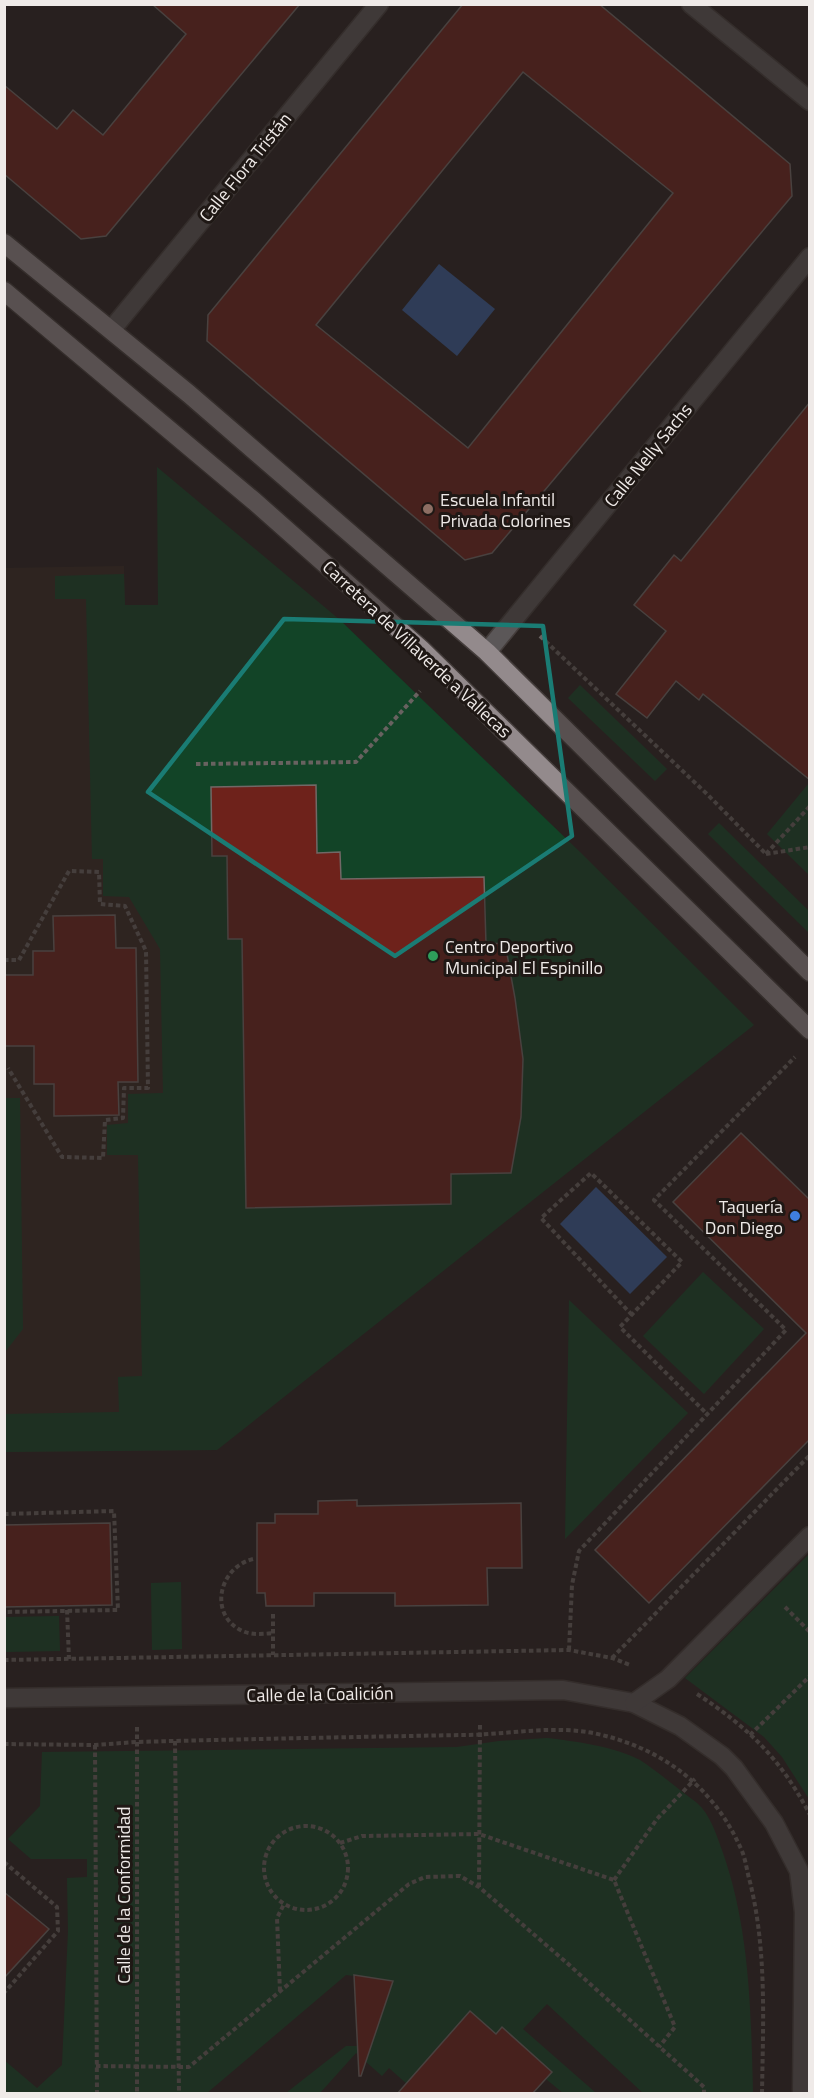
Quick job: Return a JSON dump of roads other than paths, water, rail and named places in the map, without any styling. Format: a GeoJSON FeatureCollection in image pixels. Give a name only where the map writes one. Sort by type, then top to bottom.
{"type":"FeatureCollection","features":[{"type":"Feature","properties":{"kind":"main road"},"geometry":{"type":"LineString","coordinates":[[4,243],[112,330],[487,652],[810,972]]}},
{"type":"Feature","properties":{"kind":"main road","name":"Carretera de Villaverde a Vallecas"},"geometry":{"type":"LineString","coordinates":[[4,291],[254,501],[421,649],[810,1030]]}},
{"type":"Feature","properties":{"kind":"street","name":"Calle Flora Tristán"},"geometry":{"type":"LineString","coordinates":[[112,330],[379,4]]}},
{"type":"Feature","properties":{"kind":"street"},"geometry":{"type":"LineString","coordinates":[[691,4],[810,101]]}},
{"type":"Feature","properties":{"kind":"street","name":"Calle Nelly Sachs"},"geometry":{"type":"LineString","coordinates":[[487,652],[810,257]]}},
{"type":"Feature","properties":{"kind":"street"},"geometry":{"type":"LineString","coordinates":[[634,1703],[668,1679],[810,1536]]}},
{"type":"Feature","properties":{"kind":"street","name":"Calle de la Coalición"},"geometry":{"type":"LineString","coordinates":[[4,1698],[563,1690],[634,1703],[680,1726],[722,1756],[734,1768],[774,1823],[799,1870],[804,1912],[802,2094]]}},
{"type":"Feature","properties":{"kind":"water"},"geometry":{"type":"Polygon","coordinates":[[[439,264],[495,309],[457,356],[402,310],[439,264]]]}},
{"type":"Feature","properties":{"kind":"water"},"geometry":{"type":"Polygon","coordinates":[[[596,1187],[667,1257],[630,1294],[560,1224],[596,1187]]]}},
{"type":"Feature","properties":{"kind":"place","name":"Escuela Infantil Privada Colorines"},"geometry":{"type":"Point","coordinates":[428,509]}},
{"type":"Feature","properties":{"kind":"place","name":"Centro Deportivo Municipal El Espinillo"},"geometry":{"type":"Point","coordinates":[433,956]}},
{"type":"Feature","properties":{"kind":"place","name":"Taquería Don Diego"},"geometry":{"type":"Point","coordinates":[795,1216]}}]}
